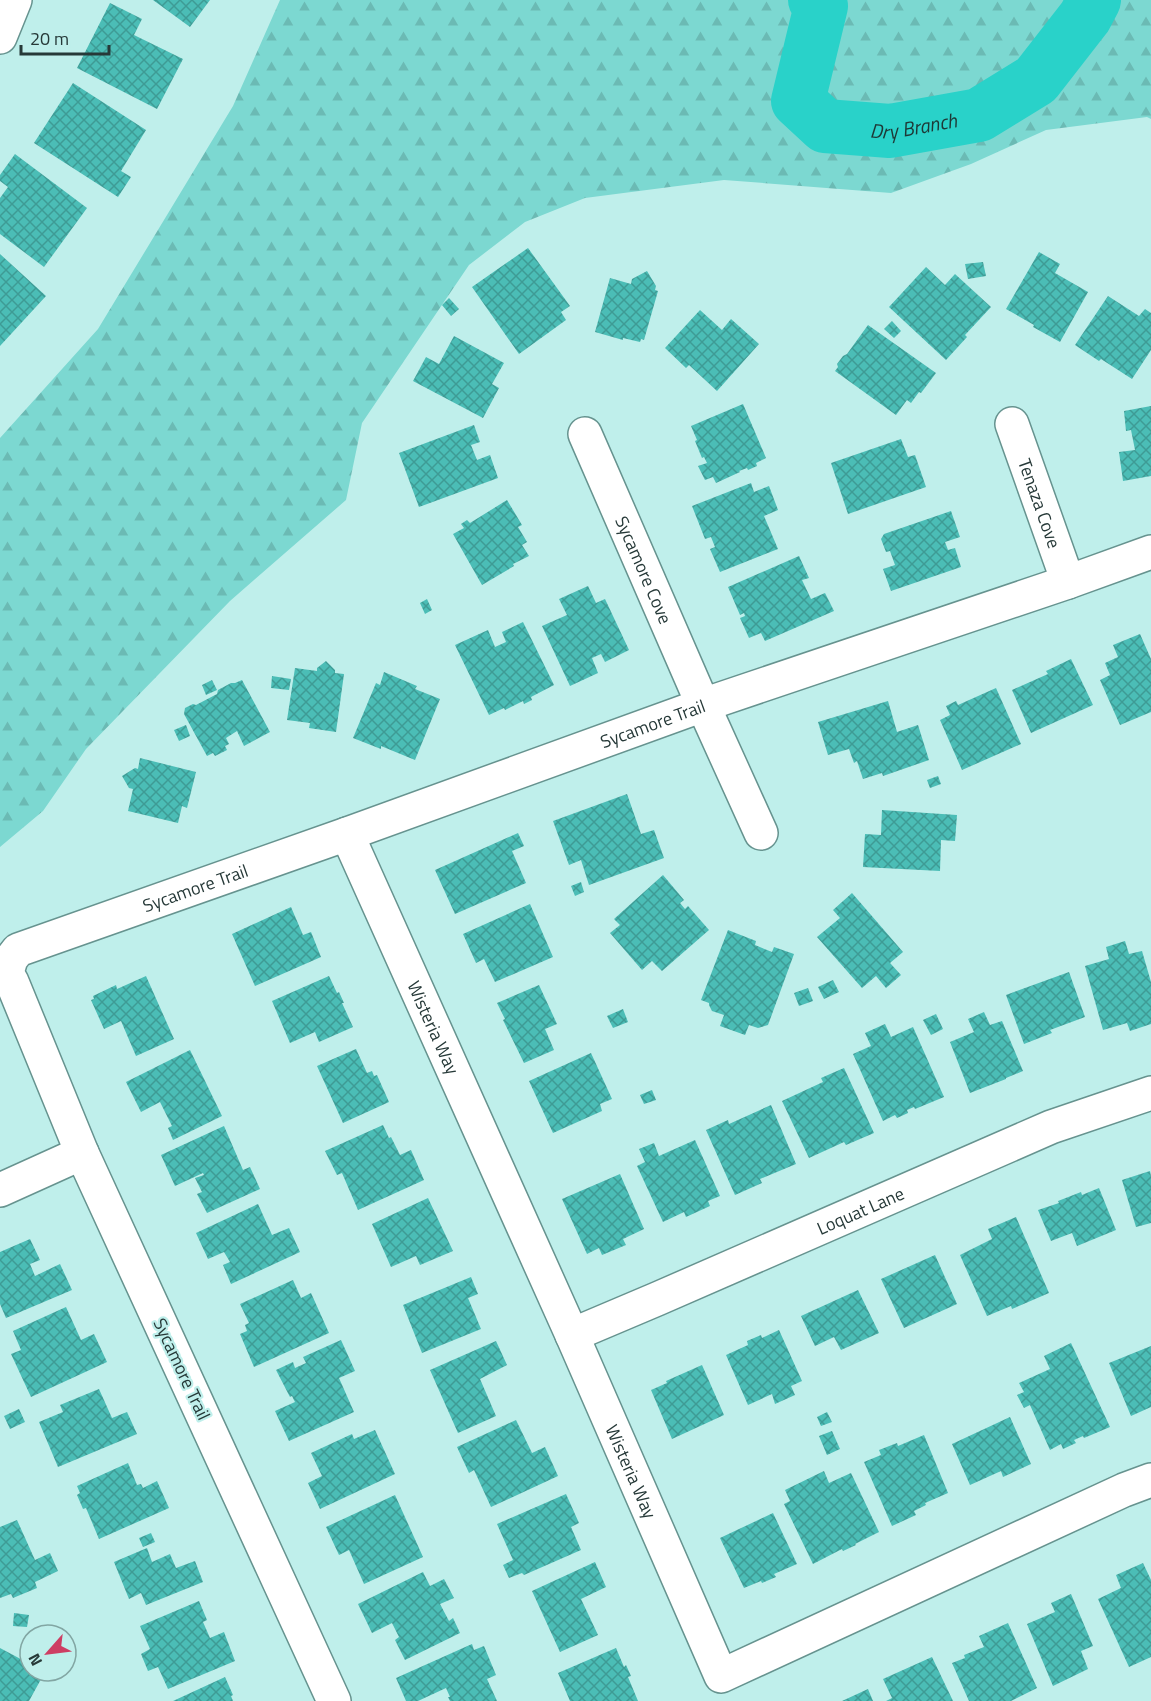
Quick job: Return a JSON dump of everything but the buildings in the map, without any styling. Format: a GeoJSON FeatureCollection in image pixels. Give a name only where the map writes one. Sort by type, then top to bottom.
{"type":"FeatureCollection","features":[{"type":"Feature","properties":{"kind":"street"},"geometry":{"type":"LineString","coordinates":[[0,37],[15,0]]}},
{"type":"Feature","properties":{"kind":"street","name":"Tenaza Cove"},"geometry":{"type":"LineString","coordinates":[[1012,424],[1068,582]]}},
{"type":"Feature","properties":{"kind":"street","name":"Sycamore Cove"},"geometry":{"type":"LineString","coordinates":[[585,434],[761,833]]}},
{"type":"Feature","properties":{"kind":"street","name":"Sycamore Trail"},"geometry":{"type":"LineString","coordinates":[[334,1701],[82,1153],[12,982],[4,974],[10,959],[18,950],[703,705],[1151,552]]}},
{"type":"Feature","properties":{"kind":"street","name":"Wisteria Way"},"geometry":{"type":"LineString","coordinates":[[347,834],[572,1335],[721,1676],[1113,1495],[1151,1480]]}},
{"type":"Feature","properties":{"kind":"street","name":"Loquat Lane"},"geometry":{"type":"LineString","coordinates":[[572,1335],[1051,1127],[1151,1093]]}},
{"type":"Feature","properties":{"kind":"street"},"geometry":{"type":"LineString","coordinates":[[0,1190],[82,1153]]}},
{"type":"Feature","properties":{"kind":"green space"},"geometry":{"type":"Polygon","coordinates":[[[280,0],[1151,0],[1151,119],[1147,117],[1046,130],[971,164],[891,193],[724,180],[585,198],[525,222],[469,265],[362,423],[346,500],[230,601],[86,749],[43,811],[0,847],[0,438],[98,329],[233,106],[280,0]]]}},
{"type":"Feature","properties":{"kind":"waterway","name":"Dry Branch"},"geometry":{"type":"LineString","coordinates":[[815,0],[821,6],[798,101],[825,126],[890,131],[979,115],[1036,80],[1085,17],[1094,0]]}}]}
